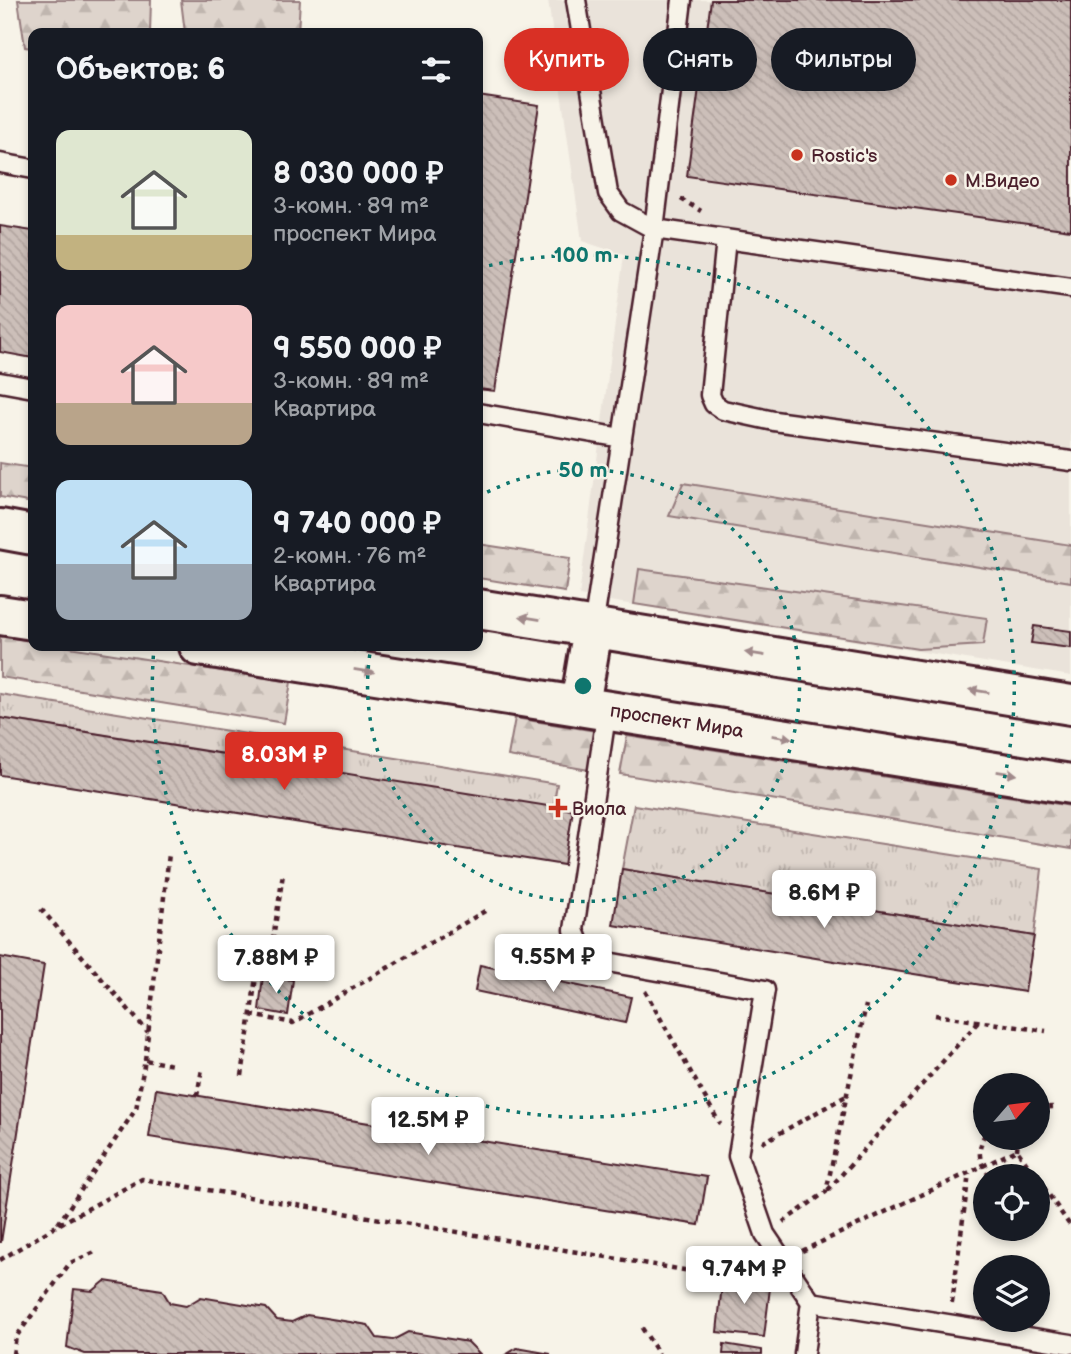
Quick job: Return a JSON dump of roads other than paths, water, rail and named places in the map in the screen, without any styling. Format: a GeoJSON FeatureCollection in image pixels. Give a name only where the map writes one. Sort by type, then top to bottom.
{"type":"FeatureCollection","features":[{"type":"Feature","properties":{"kind":"main road"},"geometry":{"type":"LineString","coordinates":[[0,529],[28,534]]}},
{"type":"Feature","properties":{"kind":"main road"},"geometry":{"type":"LineString","coordinates":[[483,610],[1071,705]]}},
{"type":"Feature","properties":{"kind":"main road"},"geometry":{"type":"LineString","coordinates":[[0,615],[28,619]]}},
{"type":"Feature","properties":{"kind":"main road"},"geometry":{"type":"LineString","coordinates":[[593,628],[594,707]]}},
{"type":"Feature","properties":{"kind":"main road","name":"проспект Мира"},"geometry":{"type":"LineString","coordinates":[[232,651],[1071,784]]}},
{"type":"Feature","properties":{"kind":"lane"},"geometry":{"type":"LineString","coordinates":[[576,0],[603,179],[621,211],[654,229],[1071,288]]}},
{"type":"Feature","properties":{"kind":"lane"},"geometry":{"type":"LineString","coordinates":[[593,628],[654,229],[682,0]]}},
{"type":"Feature","properties":{"kind":"lane"},"geometry":{"type":"LineString","coordinates":[[0,163],[28,168]]}},
{"type":"Feature","properties":{"kind":"lane"},"geometry":{"type":"LineString","coordinates":[[726,239],[710,395],[714,404],[723,410],[786,422],[1071,461]]}},
{"type":"Feature","properties":{"kind":"lane"},"geometry":{"type":"LineString","coordinates":[[0,382],[28,387]]}},
{"type":"Feature","properties":{"kind":"lane"},"geometry":{"type":"LineString","coordinates":[[483,415],[622,439]]}},
{"type":"Feature","properties":{"kind":"lane"},"geometry":{"type":"LineString","coordinates":[[594,707],[574,930],[584,958],[765,990],[738,1156],[765,1234],[811,1303],[804,1354]]}},
{"type":"Feature","properties":{"kind":"lane"},"geometry":{"type":"LineString","coordinates":[[811,1303],[1071,1344]]}},
{"type":"Feature","properties":{"kind":"place","name":"Rostic's"},"geometry":{"type":"Point","coordinates":[797,155]}},
{"type":"Feature","properties":{"kind":"place","name":"М.Видео"},"geometry":{"type":"Point","coordinates":[951,180]}},
{"type":"Feature","properties":{"kind":"place","name":"Виола"},"geometry":{"type":"Point","coordinates":[558,808]}}]}
